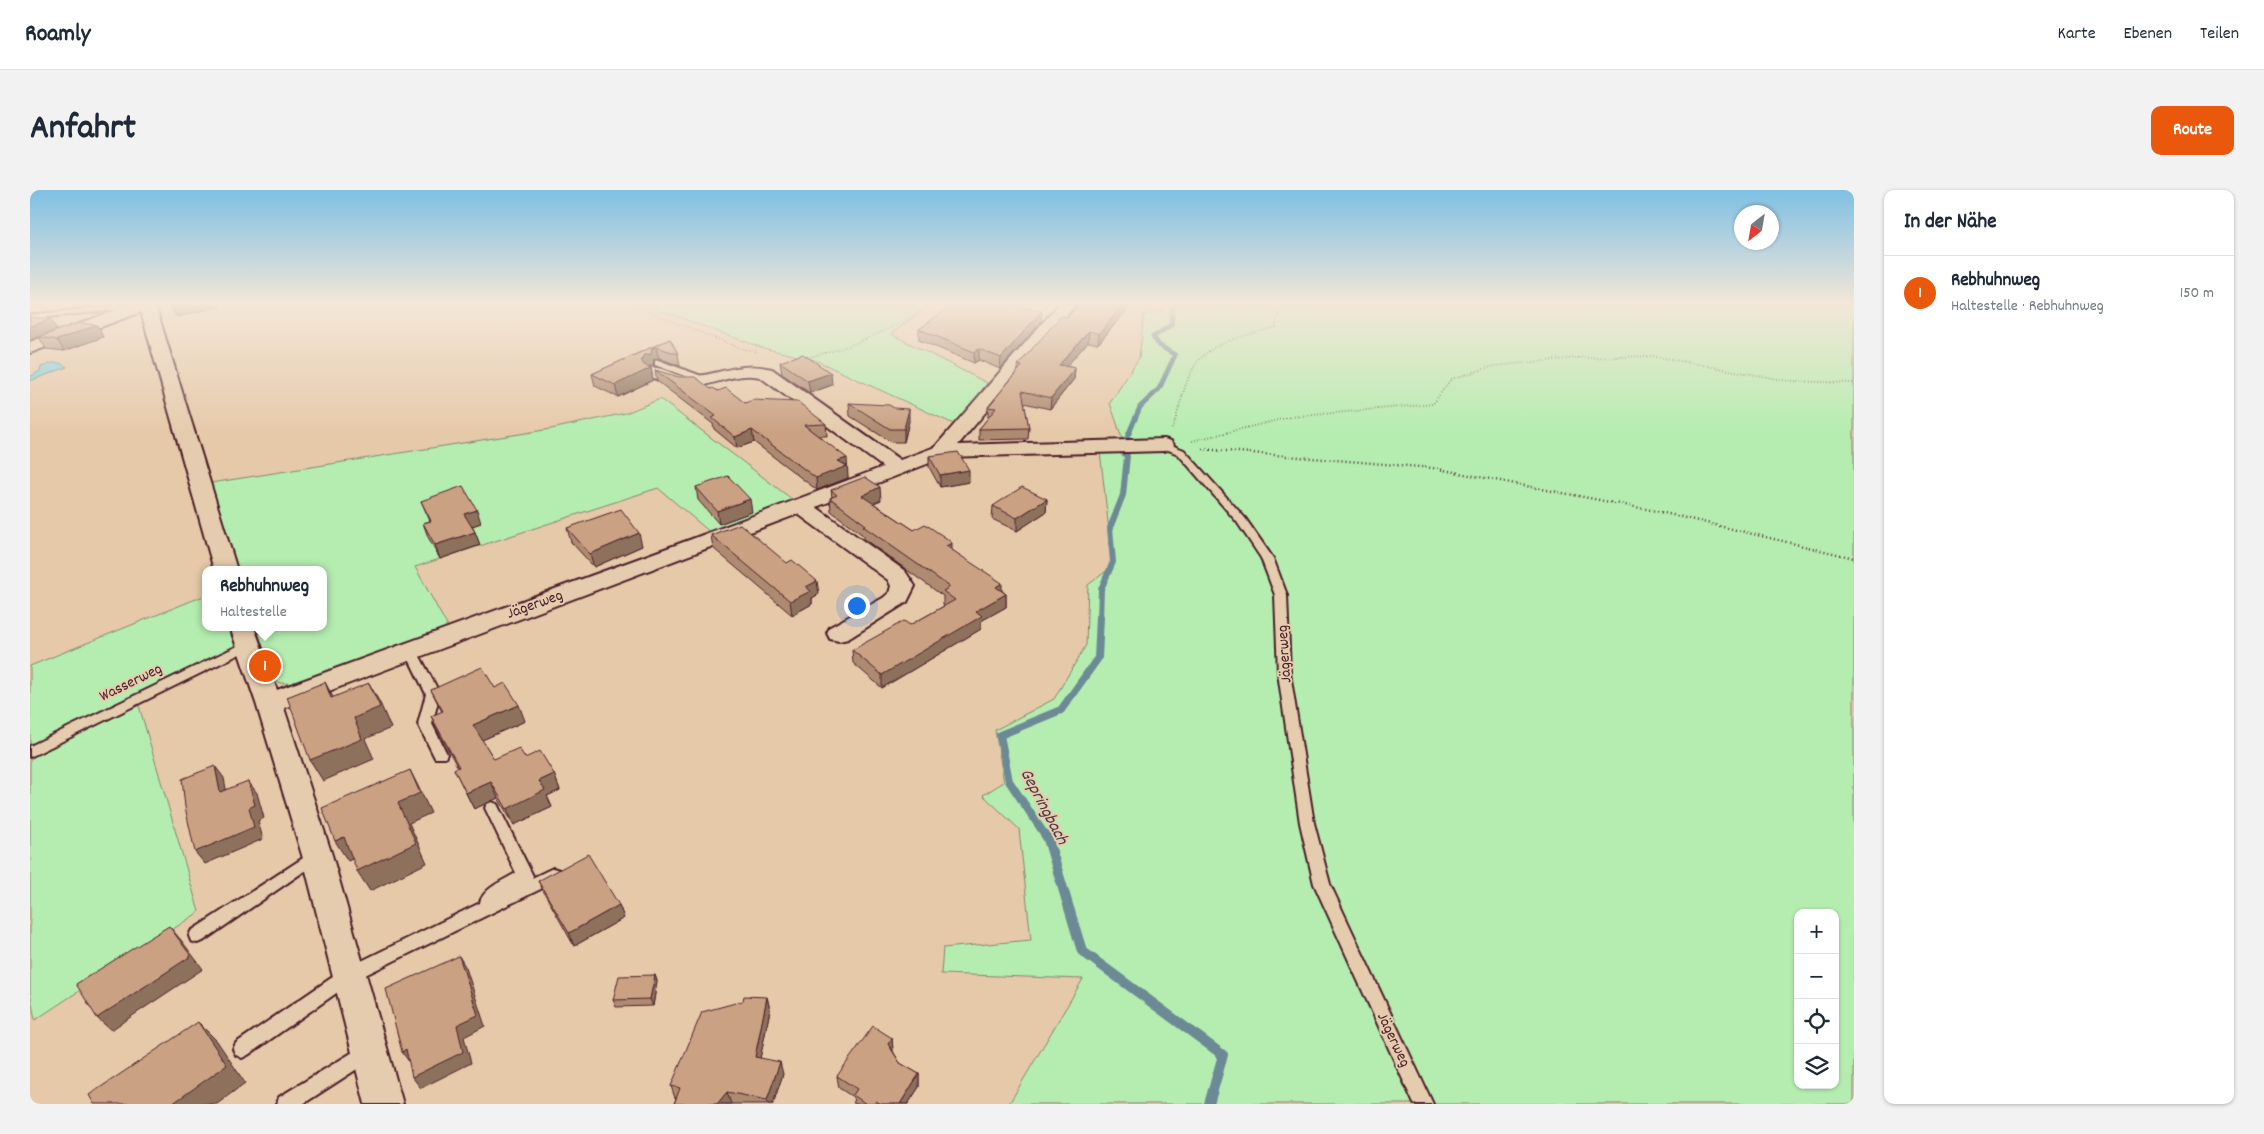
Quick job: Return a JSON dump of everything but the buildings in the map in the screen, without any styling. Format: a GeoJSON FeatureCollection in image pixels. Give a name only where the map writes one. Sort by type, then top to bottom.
{"type":"FeatureCollection","features":[{"type":"Feature","properties":{"kind":"street"},"geometry":{"type":"LineString","coordinates":[[159,347],[225,566]]}},
{"type":"Feature","properties":{"kind":"street","name":"Jägerweg"},"geometry":{"type":"LineString","coordinates":[[942,451],[1031,347]]}},
{"type":"Feature","properties":{"kind":"street"},"geometry":{"type":"LineString","coordinates":[[656,367],[684,382],[704,380],[750,370],[766,373],[899,469]]}},
{"type":"Feature","properties":{"kind":"street","name":"Jägerweg"},"geometry":{"type":"LineString","coordinates":[[269,703],[899,469],[942,451],[1164,446]]}},
{"type":"Feature","properties":{"kind":"street"},"geometry":{"type":"LineString","coordinates":[[800,506],[897,576],[903,586],[899,598],[839,633]]}},
{"type":"Feature","properties":{"kind":"street"},"geometry":{"type":"LineString","coordinates":[[245,636],[269,703],[317,855],[384,1104]]}},
{"type":"Feature","properties":{"kind":"lane","name":"Jägerweg"},"geometry":{"type":"LineString","coordinates":[[1164,446],[1181,452],[1241,520],[1267,558],[1281,595],[1284,673],[1307,823],[1322,884],[1424,1104]]}},
{"type":"Feature","properties":{"kind":"lane","name":"Wasserweg"},"geometry":{"type":"LineString","coordinates":[[30,752],[245,636]]}},
{"type":"Feature","properties":{"kind":"lane"},"geometry":{"type":"LineString","coordinates":[[411,651],[433,694],[425,724],[440,754]]}},
{"type":"Feature","properties":{"kind":"lane"},"geometry":{"type":"LineString","coordinates":[[475,913],[501,889],[525,876],[492,808]]}},
{"type":"Feature","properties":{"kind":"lane"},"geometry":{"type":"LineString","coordinates":[[197,936],[317,855]]}},
{"type":"Feature","properties":{"kind":"lane"},"geometry":{"type":"LineString","coordinates":[[242,1049],[349,975],[570,866]]}},
{"type":"Feature","properties":{"kind":"lane"},"geometry":{"type":"LineString","coordinates":[[286,1104],[370,1051]]}},
{"type":"Feature","properties":{"kind":"path"},"geometry":{"type":"LineString","coordinates":[[737,347],[766,354]]}},
{"type":"Feature","properties":{"kind":"path"},"geometry":{"type":"LineString","coordinates":[[800,359],[824,355],[844,347]]}},
{"type":"Feature","properties":{"kind":"path"},"geometry":{"type":"LineString","coordinates":[[1164,446],[1176,419],[1194,366],[1205,354],[1221,347]]}},
{"type":"Feature","properties":{"kind":"path"},"geometry":{"type":"LineString","coordinates":[[1164,446],[1200,440],[1290,417],[1433,404],[1451,379],[1494,366],[1558,360],[1652,356],[1789,382],[1854,383]]}},
{"type":"Feature","properties":{"kind":"path"},"geometry":{"type":"LineString","coordinates":[[1164,446],[1305,460],[1433,468],[1656,511],[1854,558]]}},
{"type":"Feature","properties":{"kind":"green space"},"geometry":{"type":"Polygon","coordinates":[[[759,347],[916,347],[987,383],[956,425],[815,360],[759,347]]]}},
{"type":"Feature","properties":{"kind":"green space"},"geometry":{"type":"Polygon","coordinates":[[[1140,347],[1854,347],[1854,1104],[1009,1104],[1083,979],[941,974],[943,948],[1031,940],[1019,829],[983,795],[1004,782],[995,730],[1054,699],[1086,645],[1088,585],[1113,566],[1100,451],[1126,450],[1110,403],[1139,358],[1140,347]]]}},
{"type":"Feature","properties":{"kind":"green space"},"geometry":{"type":"Polygon","coordinates":[[[660,399],[797,503],[711,533],[658,488],[415,567],[450,631],[305,684],[280,683],[272,677],[258,631],[327,631],[327,566],[237,566],[211,483],[551,429],[626,413],[660,399]]]}},
{"type":"Feature","properties":{"kind":"green space"},"geometry":{"type":"Polygon","coordinates":[[[202,597],[202,631],[233,631],[238,650],[137,699],[199,912],[35,1020],[30,992],[30,666],[202,597]]]}},
{"type":"Feature","properties":{"kind":"water"},"geometry":{"type":"Polygon","coordinates":[[[52,363],[60,363],[67,367],[30,381],[30,377],[40,371],[41,367],[52,363]]]}},
{"type":"Feature","properties":{"kind":"waterway","name":"Gepringbach"},"geometry":{"type":"LineString","coordinates":[[1124,445],[1140,407],[1159,389],[1175,355],[1162,347]]}},
{"type":"Feature","properties":{"kind":"waterway","name":"Gepringbach"},"geometry":{"type":"LineString","coordinates":[[1100,619],[1101,589],[1113,562],[1110,528],[1123,495],[1127,456],[1122,452],[1124,443]]}},
{"type":"Feature","properties":{"kind":"waterway","name":"Gepringbach"},"geometry":{"type":"LineString","coordinates":[[1045,835],[1009,781],[1000,735],[1061,710],[1098,658],[1100,617]]}},
{"type":"Feature","properties":{"kind":"waterway","name":"Gepringbach"},"geometry":{"type":"LineString","coordinates":[[1045,834],[1082,951],[1223,1055],[1209,1104]]}},
{"type":"Feature","properties":{"kind":"place","name":"Rebhuhnweg"},"geometry":{"type":"Point","coordinates":[265,666]}}]}
